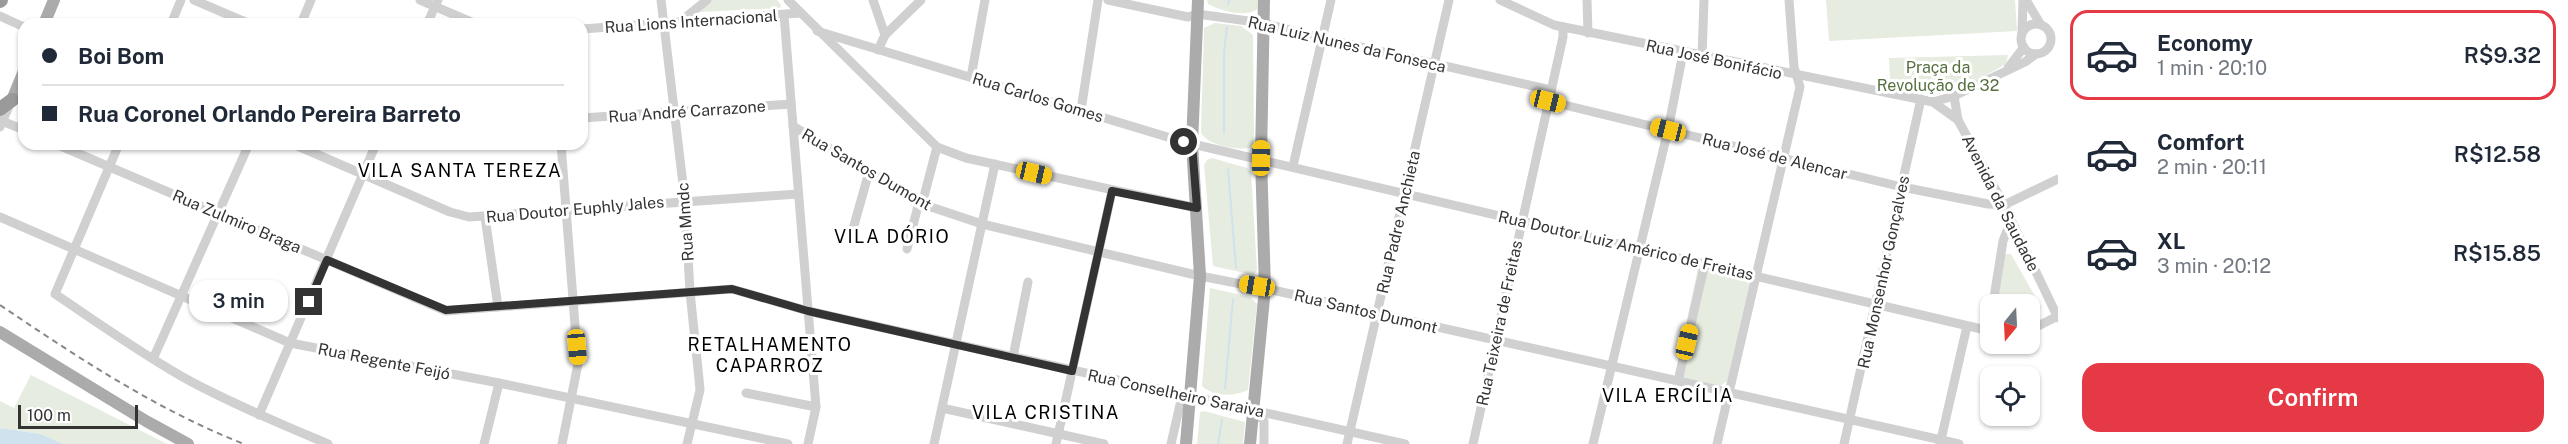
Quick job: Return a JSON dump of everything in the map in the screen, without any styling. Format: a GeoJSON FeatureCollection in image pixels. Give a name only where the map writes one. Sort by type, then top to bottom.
{"type":"FeatureCollection","features":[{"type":"Feature","properties":{"kind":"highway"},"geometry":{"type":"LineString","coordinates":[[1,119],[12,100]]}},
{"type":"Feature","properties":{"kind":"main road"},"geometry":{"type":"LineString","coordinates":[[46,18],[54,0]]}},
{"type":"Feature","properties":{"kind":"main road"},"geometry":{"type":"LineString","coordinates":[[1186,444],[1186,396],[1200,276],[1192,144],[1198,0]]}},
{"type":"Feature","properties":{"kind":"main road"},"geometry":{"type":"LineString","coordinates":[[1250,444],[1265,288],[1261,158],[1264,0]]}},
{"type":"Feature","properties":{"kind":"main road"},"geometry":{"type":"LineString","coordinates":[[12,100],[18,86]]}},
{"type":"Feature","properties":{"kind":"main road"},"geometry":{"type":"LineString","coordinates":[[0,332],[188,444]]}},
{"type":"Feature","properties":{"kind":"street"},"geometry":{"type":"LineString","coordinates":[[174,18],[181,0]]}},
{"type":"Feature","properties":{"kind":"street"},"geometry":{"type":"LineString","coordinates":[[194,0],[236,18]]}},
{"type":"Feature","properties":{"kind":"street"},"geometry":{"type":"LineString","coordinates":[[304,18],[311,0]]}},
{"type":"Feature","properties":{"kind":"street"},"geometry":{"type":"LineString","coordinates":[[420,0],[436,3],[465,18]]}},
{"type":"Feature","properties":{"kind":"street","name":"Rua Mmdc"},"geometry":{"type":"LineString","coordinates":[[661,0],[685,201],[690,292],[699,379],[699,390],[687,444]]}},
{"type":"Feature","properties":{"kind":"street"},"geometry":{"type":"LineString","coordinates":[[681,21],[706,0]]}},
{"type":"Feature","properties":{"kind":"street"},"geometry":{"type":"LineString","coordinates":[[788,0],[937,147],[950,153],[995,164],[1197,208]]}},
{"type":"Feature","properties":{"kind":"street"},"geometry":{"type":"LineString","coordinates":[[873,0],[885,34]]}},
{"type":"Feature","properties":{"kind":"street"},"geometry":{"type":"LineString","coordinates":[[878,50],[885,34],[921,0]]}},
{"type":"Feature","properties":{"kind":"street"},"geometry":{"type":"LineString","coordinates":[[971,77],[985,0]]}},
{"type":"Feature","properties":{"kind":"street"},"geometry":{"type":"LineString","coordinates":[[1081,110],[1098,0]]}},
{"type":"Feature","properties":{"kind":"street","name":"Rua Luiz Nunes da Fonseca"},"geometry":{"type":"LineString","coordinates":[[1108,0],[1188,16],[1197,14],[1263,23],[1551,90]]}},
{"type":"Feature","properties":{"kind":"street"},"geometry":{"type":"LineString","coordinates":[[1293,166],[1331,0]]}},
{"type":"Feature","properties":{"kind":"street","name":"Rua Padre Anchieta"},"geometry":{"type":"LineString","coordinates":[[1347,444],[1449,0]]}},
{"type":"Feature","properties":{"kind":"street","name":"Rua José Bonifácio"},"geometry":{"type":"LineString","coordinates":[[1500,0],[1554,25],[1702,57],[1933,102]]}},
{"type":"Feature","properties":{"kind":"street"},"geometry":{"type":"LineString","coordinates":[[1587,0],[1588,33]]}},
{"type":"Feature","properties":{"kind":"street"},"geometry":{"type":"LineString","coordinates":[[1702,57],[1704,0]]}},
{"type":"Feature","properties":{"kind":"street"},"geometry":{"type":"LineString","coordinates":[[1717,444],[1800,87],[1796,76],[1789,0]]}},
{"type":"Feature","properties":{"kind":"street"},"geometry":{"type":"LineString","coordinates":[[2025,0],[2041,25],[2054,34],[2047,49]]}},
{"type":"Feature","properties":{"kind":"street"},"geometry":{"type":"LineString","coordinates":[[2008,68],[2024,47],[2022,34],[2025,0]]}},
{"type":"Feature","properties":{"kind":"street"},"geometry":{"type":"LineString","coordinates":[[430,18],[436,3]]}},
{"type":"Feature","properties":{"kind":"street","name":"Rua Lions Internacional"},"geometry":{"type":"LineString","coordinates":[[588,28],[665,21],[800,13]]}},
{"type":"Feature","properties":{"kind":"street"},"geometry":{"type":"LineString","coordinates":[[784,15],[816,408],[808,444]]}},
{"type":"Feature","properties":{"kind":"street"},"geometry":{"type":"LineString","coordinates":[[0,16],[18,24]]}},
{"type":"Feature","properties":{"kind":"street"},"geometry":{"type":"LineString","coordinates":[[2022,34],[2032,25],[2041,25]]}},
{"type":"Feature","properties":{"kind":"street","name":"Rua Teixeira de Freitas"},"geometry":{"type":"LineString","coordinates":[[1473,444],[1563,37],[1563,27]]}},
{"type":"Feature","properties":{"kind":"street","name":"Rua Carlos Gomes"},"geometry":{"type":"LineString","coordinates":[[817,31],[1192,144],[1261,158]]}},
{"type":"Feature","properties":{"kind":"street"},"geometry":{"type":"LineString","coordinates":[[848,59],[852,42]]}},
{"type":"Feature","properties":{"kind":"street"},"geometry":{"type":"LineString","coordinates":[[2024,47],[2036,54]]}},
{"type":"Feature","properties":{"kind":"street"},"geometry":{"type":"LineString","coordinates":[[1933,102],[1954,96],[2047,49],[2058,50]]}},
{"type":"Feature","properties":{"kind":"street"},"geometry":{"type":"LineString","coordinates":[[1593,444],[1668,130],[1683,53]]}},
{"type":"Feature","properties":{"kind":"street","name":"Avenida da Saudade"},"geometry":{"type":"LineString","coordinates":[[1954,96],[1958,120],[2004,206],[2058,317]]}},
{"type":"Feature","properties":{"kind":"street","name":"Rua Monsenhor Gonçalves"},"geometry":{"type":"LineString","coordinates":[[1844,444],[1921,99]]}},
{"type":"Feature","properties":{"kind":"street","name":"Rua José de Alencar"},"geometry":{"type":"LineString","coordinates":[[1548,101],[1902,187],[2004,206]]}},
{"type":"Feature","properties":{"kind":"street","name":"Avenida da Saudade"},"geometry":{"type":"LineString","coordinates":[[1933,102],[1958,120]]}},
{"type":"Feature","properties":{"kind":"street","name":"Rua André Carrazone"},"geometry":{"type":"LineString","coordinates":[[588,118],[791,104]]}},
{"type":"Feature","properties":{"kind":"street"},"geometry":{"type":"LineString","coordinates":[[1,119],[18,127]]}},
{"type":"Feature","properties":{"kind":"street","name":"Rua Santos Dumont"},"geometry":{"type":"LineString","coordinates":[[793,126],[920,203],[982,224],[1200,276],[1265,288],[1941,442],[1959,444]]}},
{"type":"Feature","properties":{"kind":"street"},"geometry":{"type":"LineString","coordinates":[[907,249],[937,147]]}},
{"type":"Feature","properties":{"kind":"street","name":"Rua Zulmiro Braga"},"geometry":{"type":"LineString","coordinates":[[70,150],[446,310],[732,289],[808,311]]}},
{"type":"Feature","properties":{"kind":"street"},"geometry":{"type":"LineString","coordinates":[[117,150],[55,294],[153,359],[259,415],[328,444]]}},
{"type":"Feature","properties":{"kind":"street"},"geometry":{"type":"LineString","coordinates":[[153,359],[246,150]]}},
{"type":"Feature","properties":{"kind":"street","name":"Rua Doutor Euphly Jales"},"geometry":{"type":"LineString","coordinates":[[307,150],[450,212],[469,217],[798,194]]}},
{"type":"Feature","properties":{"kind":"street"},"geometry":{"type":"LineString","coordinates":[[259,415],[374,150]]}},
{"type":"Feature","properties":{"kind":"street"},"geometry":{"type":"LineString","coordinates":[[561,150],[578,364],[562,444]]}},
{"type":"Feature","properties":{"kind":"street","name":"Rua Doutor Luiz Américo de Freitas"},"geometry":{"type":"LineString","coordinates":[[1261,158],[1980,328]]}},
{"type":"Feature","properties":{"kind":"street"},"geometry":{"type":"LineString","coordinates":[[934,444],[995,164]]}},
{"type":"Feature","properties":{"kind":"street"},"geometry":{"type":"LineString","coordinates":[[851,236],[869,172]]}},
{"type":"Feature","properties":{"kind":"street"},"geometry":{"type":"LineString","coordinates":[[2004,206],[2058,179]]}},
{"type":"Feature","properties":{"kind":"street"},"geometry":{"type":"LineString","coordinates":[[1056,444],[1112,191]]}},
{"type":"Feature","properties":{"kind":"street","name":"Rua Regente Feijó"},"geometry":{"type":"LineString","coordinates":[[0,217],[290,343],[499,383],[788,444]]}},
{"type":"Feature","properties":{"kind":"street"},"geometry":{"type":"LineString","coordinates":[[486,217],[498,307]]}},
{"type":"Feature","properties":{"kind":"street"},"geometry":{"type":"LineString","coordinates":[[1995,294],[2003,241],[2011,220]]}},
{"type":"Feature","properties":{"kind":"street"},"geometry":{"type":"LineString","coordinates":[[1678,381],[1705,263]]}},
{"type":"Feature","properties":{"kind":"street"},"geometry":{"type":"LineString","coordinates":[[1013,357],[1028,282]]}},
{"type":"Feature","properties":{"kind":"street","name":"Rua Conselheiro Saraiva"},"geometry":{"type":"LineString","coordinates":[[808,311],[1405,444]]}},
{"type":"Feature","properties":{"kind":"street"},"geometry":{"type":"LineString","coordinates":[[2040,325],[2058,317]]}},
{"type":"Feature","properties":{"kind":"street"},"geometry":{"type":"LineString","coordinates":[[1941,442],[1967,326]]}},
{"type":"Feature","properties":{"kind":"street"},"geometry":{"type":"LineString","coordinates":[[484,444],[499,383]]}},
{"type":"Feature","properties":{"kind":"street"},"geometry":{"type":"LineString","coordinates":[[746,393],[816,408]]}},
{"type":"Feature","properties":{"kind":"street"},"geometry":{"type":"LineString","coordinates":[[1171,444],[1186,396]]}},
{"type":"Feature","properties":{"kind":"street"},"geometry":{"type":"LineString","coordinates":[[942,408],[1104,444]]}},
{"type":"Feature","properties":{"kind":"street"},"geometry":{"type":"LineString","coordinates":[[1253,409],[1264,421],[1264,444]]}},
{"type":"Feature","properties":{"kind":"green space"},"geometry":{"type":"Polygon","coordinates":[[[712,0],[777,0],[781,5],[780,8],[700,12],[700,9],[712,0]]]}},
{"type":"Feature","properties":{"kind":"green space"},"geometry":{"type":"Polygon","coordinates":[[[1207,0],[1258,0],[1258,9],[1247,13],[1226,11],[1213,7],[1208,4],[1207,0]]]}},
{"type":"Feature","properties":{"kind":"green space"},"geometry":{"type":"Polygon","coordinates":[[[1826,0],[2015,0],[2017,31],[1829,41],[1826,0]]]}},
{"type":"Feature","properties":{"kind":"green space"},"geometry":{"type":"Polygon","coordinates":[[[1215,23],[1241,26],[1253,35],[1254,134],[1250,148],[1216,144],[1201,133],[1204,28],[1215,23]]]}},
{"type":"Feature","properties":{"kind":"green space","name":"Praça da Revolução de 32"},"geometry":{"type":"Polygon","coordinates":[[[2008,55],[2006,64],[1974,82],[1943,93],[1918,93],[1918,85],[1890,79],[1889,58],[2008,55]]]}},
{"type":"Feature","properties":{"kind":"green space"},"geometry":{"type":"Polygon","coordinates":[[[1212,158],[1247,168],[1251,172],[1257,270],[1254,275],[1213,266],[1204,165],[1212,158]]]}},
{"type":"Feature","properties":{"kind":"green space"},"geometry":{"type":"Polygon","coordinates":[[[2004,254],[2011,254],[2034,294],[1998,294],[2004,254]]]}},
{"type":"Feature","properties":{"kind":"green space"},"geometry":{"type":"Polygon","coordinates":[[[1698,268],[1750,282],[1727,381],[1720,386],[1675,376],[1698,268]]]}},
{"type":"Feature","properties":{"kind":"green space"},"geometry":{"type":"Polygon","coordinates":[[[1210,288],[1250,297],[1257,304],[1248,390],[1230,395],[1218,394],[1202,386],[1210,288]]]}},
{"type":"Feature","properties":{"kind":"green space"},"geometry":{"type":"Polygon","coordinates":[[[31,375],[167,444],[63,444],[41,434],[0,428],[0,401],[14,408],[31,375]]]}},
{"type":"Feature","properties":{"kind":"green space"},"geometry":{"type":"Polygon","coordinates":[[[1204,411],[1245,422],[1243,444],[1197,444],[1200,412],[1204,411]]]}},
{"type":"Feature","properties":{"kind":"water"},"geometry":{"type":"Polygon","coordinates":[[[0,428],[41,434],[63,444],[0,444],[0,428]]]}},
{"type":"Feature","properties":{"kind":"waterway"},"geometry":{"type":"LineString","coordinates":[[1228,4],[1229,0]]}},
{"type":"Feature","properties":{"kind":"waterway"},"geometry":{"type":"LineString","coordinates":[[1224,133],[1224,52],[1227,27]]}},
{"type":"Feature","properties":{"kind":"waterway"},"geometry":{"type":"LineString","coordinates":[[1228,169],[1236,268]]}},
{"type":"Feature","properties":{"kind":"waterway"},"geometry":{"type":"LineString","coordinates":[[1225,389],[1233,299]]}},
{"type":"Feature","properties":{"kind":"waterway"},"geometry":{"type":"LineString","coordinates":[[1218,444],[1222,420]]}},
{"type":"Feature","properties":{"kind":"railway"},"geometry":{"type":"LineString","coordinates":[[0,305],[88,363],[149,399],[244,444]]}},
{"type":"Feature","properties":{"kind":"district","name":"VILA SANTA TEREZA"},"geometry":{"type":"Point","coordinates":[460,171]}},
{"type":"Feature","properties":{"kind":"district","name":"VILA DÓRIO"},"geometry":{"type":"Point","coordinates":[892,237]}},
{"type":"Feature","properties":{"kind":"district","name":"RETALHAMENTO CAPARROZ"},"geometry":{"type":"Point","coordinates":[770,355]}},
{"type":"Feature","properties":{"kind":"district","name":"VILA ERCÍLIA"},"geometry":{"type":"Point","coordinates":[1668,396]}},
{"type":"Feature","properties":{"kind":"district","name":"VILA CRISTINA"},"geometry":{"type":"Point","coordinates":[1046,413]}},
{"type":"Feature","properties":{"kind":"route"},"geometry":{"type":"LineString","coordinates":[[309,302],[327,260],[446,310],[732,289],[808,311],[1072,371],[1112,191],[1197,208],[1192,144],[1184,142]]}}]}
